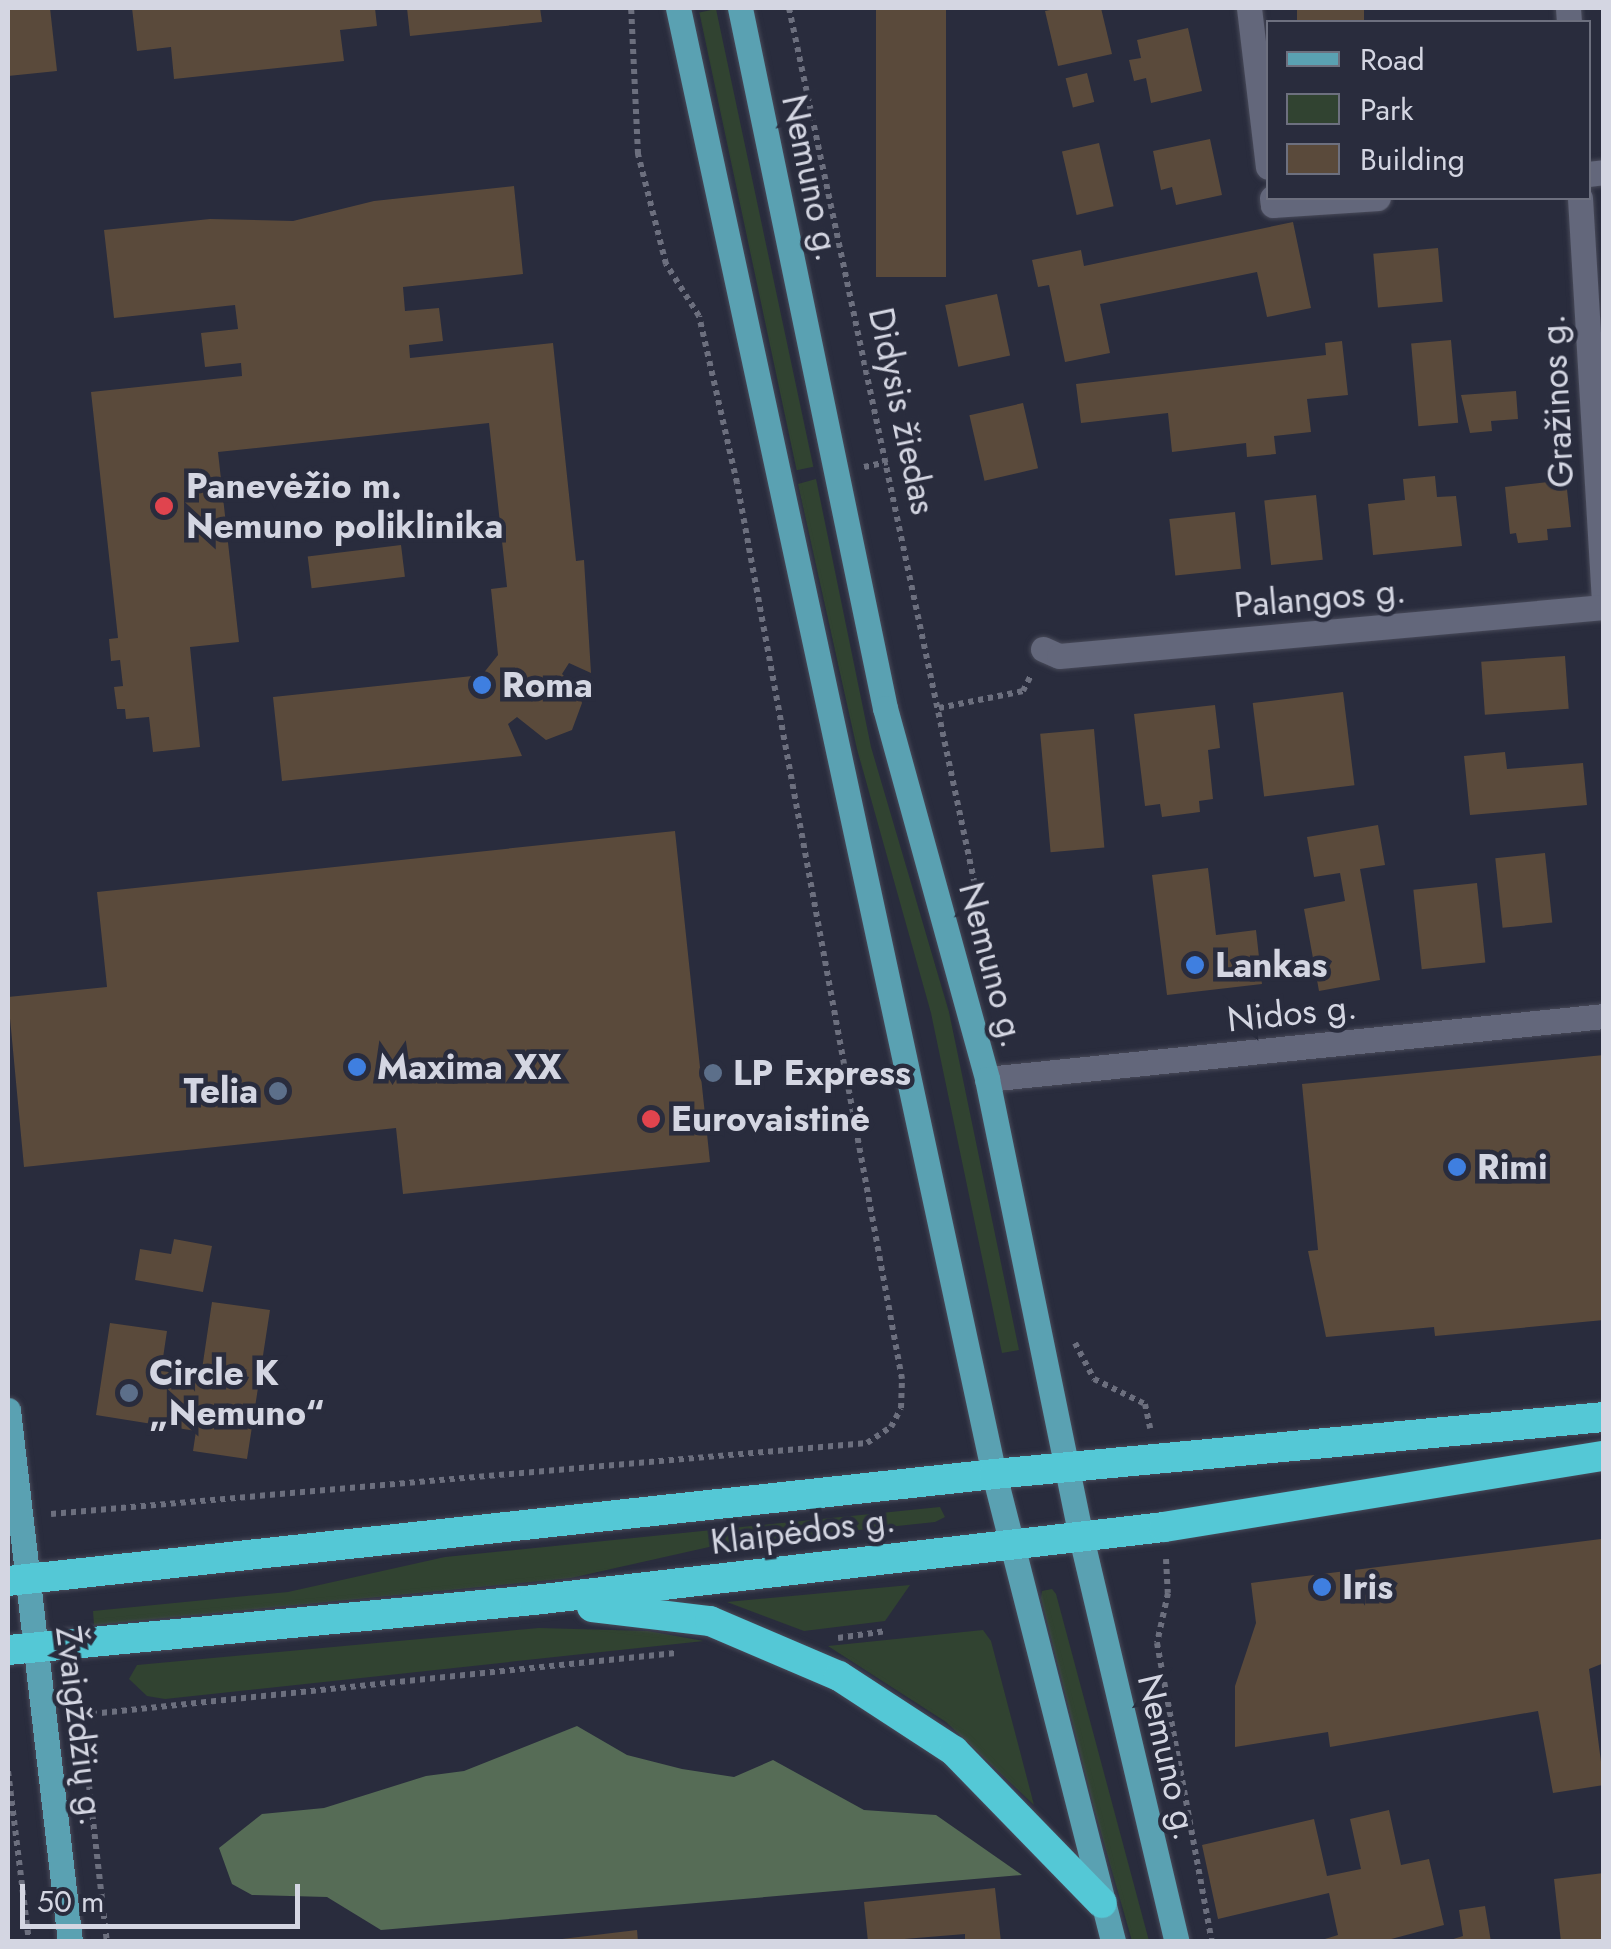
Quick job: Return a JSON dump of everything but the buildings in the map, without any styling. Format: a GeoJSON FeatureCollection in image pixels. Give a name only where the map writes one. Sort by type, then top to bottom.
{"type":"FeatureCollection","features":[{"type":"Feature","properties":{"kind":"highway","name":"Klaipėdos g."},"geometry":{"type":"LineString","coordinates":[[17,1580],[994,1474],[1604,1418]]}},
{"type":"Feature","properties":{"kind":"highway","name":"Klaipėdos g."},"geometry":{"type":"LineString","coordinates":[[21,1649],[534,1600],[1164,1527],[1604,1456]]}},
{"type":"Feature","properties":{"kind":"highway"},"geometry":{"type":"LineString","coordinates":[[534,1600],[710,1620],[839,1676],[954,1751],[1102,1902]]}},
{"type":"Feature","properties":{"kind":"main road"},"geometry":{"type":"LineString","coordinates":[[678,8],[994,1474],[1112,1942]]}},
{"type":"Feature","properties":{"kind":"main road","name":"Nemuno g."},"geometry":{"type":"LineString","coordinates":[[740,8],[885,708],[987,1079],[1081,1536],[1176,1942]]}},
{"type":"Feature","properties":{"kind":"main road","name":"Žvaigždžių g."},"geometry":{"type":"LineString","coordinates":[[8,1410],[21,1649],[45,1719],[70,1942]]}},
{"type":"Feature","properties":{"kind":"street"},"geometry":{"type":"LineString","coordinates":[[1249,8],[1266,150]]}},
{"type":"Feature","properties":{"kind":"street"},"geometry":{"type":"LineString","coordinates":[[1272,200],[1273,205],[1348,200]]}},
{"type":"Feature","properties":{"kind":"street","name":"Gražinos g."},"geometry":{"type":"LineString","coordinates":[[1580,200],[1604,604]]}},
{"type":"Feature","properties":{"kind":"street","name":"Palangos g."},"geometry":{"type":"LineString","coordinates":[[1043,649],[1059,656],[1604,604]]}},
{"type":"Feature","properties":{"kind":"street","name":"Nidos g."},"geometry":{"type":"LineString","coordinates":[[987,1079],[1604,1016]]}},
{"type":"Feature","properties":{"kind":"path"},"geometry":{"type":"LineString","coordinates":[[77,1513],[319,1486],[350,1491],[867,1443],[890,1426],[902,1408],[902,1379],[737,483],[699,316],[666,264],[638,154],[631,8]]}},
{"type":"Feature","properties":{"kind":"path","name":"Didysis žiedas"},"geometry":{"type":"LineString","coordinates":[[789,8],[938,708],[1023,691],[1043,649]]}},
{"type":"Feature","properties":{"kind":"path"},"geometry":{"type":"LineString","coordinates":[[1164,1527],[1168,1593],[1157,1643],[1212,1942]]}},
{"type":"Feature","properties":{"kind":"path"},"geometry":{"type":"LineString","coordinates":[[770,1645],[886,1631]]}},
{"type":"Feature","properties":{"kind":"path"},"geometry":{"type":"LineString","coordinates":[[45,1719],[684,1652]]}},
{"type":"Feature","properties":{"kind":"path"},"geometry":{"type":"LineString","coordinates":[[81,1715],[106,1942]]}},
{"type":"Feature","properties":{"kind":"path"},"geometry":{"type":"LineString","coordinates":[[8,1771],[30,1942]]}},
{"type":"Feature","properties":{"kind":"green space"},"geometry":{"type":"Polygon","coordinates":[[[716,9],[813,467],[797,470],[699,13],[716,9]]]}},
{"type":"Feature","properties":{"kind":"green space"},"geometry":{"type":"Polygon","coordinates":[[[816,479],[871,747],[949,1012],[1019,1350],[1002,1353],[931,1013],[857,749],[798,484],[816,479]]]}},
{"type":"Feature","properties":{"kind":"green space"},"geometry":{"type":"Polygon","coordinates":[[[940,1507],[945,1517],[935,1522],[718,1545],[571,1578],[94,1625],[93,1611],[288,1592],[445,1557],[940,1507]]]}},
{"type":"Feature","properties":{"kind":"green space"},"geometry":{"type":"Polygon","coordinates":[[[910,1585],[885,1621],[804,1631],[727,1602],[910,1585]]]}},
{"type":"Feature","properties":{"kind":"green space"},"geometry":{"type":"Polygon","coordinates":[[[1052,1589],[1149,1941],[1132,1941],[1094,1808],[1041,1598],[1042,1591],[1052,1589]]]}},
{"type":"Feature","properties":{"kind":"green space"},"geometry":{"type":"Polygon","coordinates":[[[539,1628],[648,1631],[704,1641],[165,1699],[147,1696],[129,1679],[137,1665],[539,1628]]]}},
{"type":"Feature","properties":{"kind":"green space"},"geometry":{"type":"Polygon","coordinates":[[[983,1630],[991,1641],[1034,1805],[946,1722],[828,1646],[983,1630]]]}},
{"type":"Feature","properties":{"kind":"green space"},"geometry":{"type":"Polygon","coordinates":[[[577,1726],[627,1755],[682,1769],[734,1777],[773,1760],[864,1810],[936,1815],[1022,1875],[381,1930],[327,1897],[252,1895],[232,1884],[219,1848],[262,1814],[324,1808],[426,1776],[464,1771],[577,1726]]]}},
{"type":"Feature","properties":{"kind":"place","name":"Panevėžio m. Nemuno poliklinika"},"geometry":{"type":"Point","coordinates":[164,506]}},
{"type":"Feature","properties":{"kind":"place","name":"Roma"},"geometry":{"type":"Point","coordinates":[482,685]}},
{"type":"Feature","properties":{"kind":"place","name":"Lankas"},"geometry":{"type":"Point","coordinates":[1195,965]}},
{"type":"Feature","properties":{"kind":"place","name":"Maxima XX"},"geometry":{"type":"Point","coordinates":[357,1067]}},
{"type":"Feature","properties":{"kind":"place","name":"LP Express"},"geometry":{"type":"Point","coordinates":[713,1073]}},
{"type":"Feature","properties":{"kind":"place","name":"Telia"},"geometry":{"type":"Point","coordinates":[278,1091]}},
{"type":"Feature","properties":{"kind":"place","name":"Eurovaistinė"},"geometry":{"type":"Point","coordinates":[651,1119]}},
{"type":"Feature","properties":{"kind":"place","name":"Rimi"},"geometry":{"type":"Point","coordinates":[1457,1167]}},
{"type":"Feature","properties":{"kind":"place","name":"Circle K „Nemuno“"},"geometry":{"type":"Point","coordinates":[129,1393]}},
{"type":"Feature","properties":{"kind":"place","name":"Iris"},"geometry":{"type":"Point","coordinates":[1322,1587]}}]}
